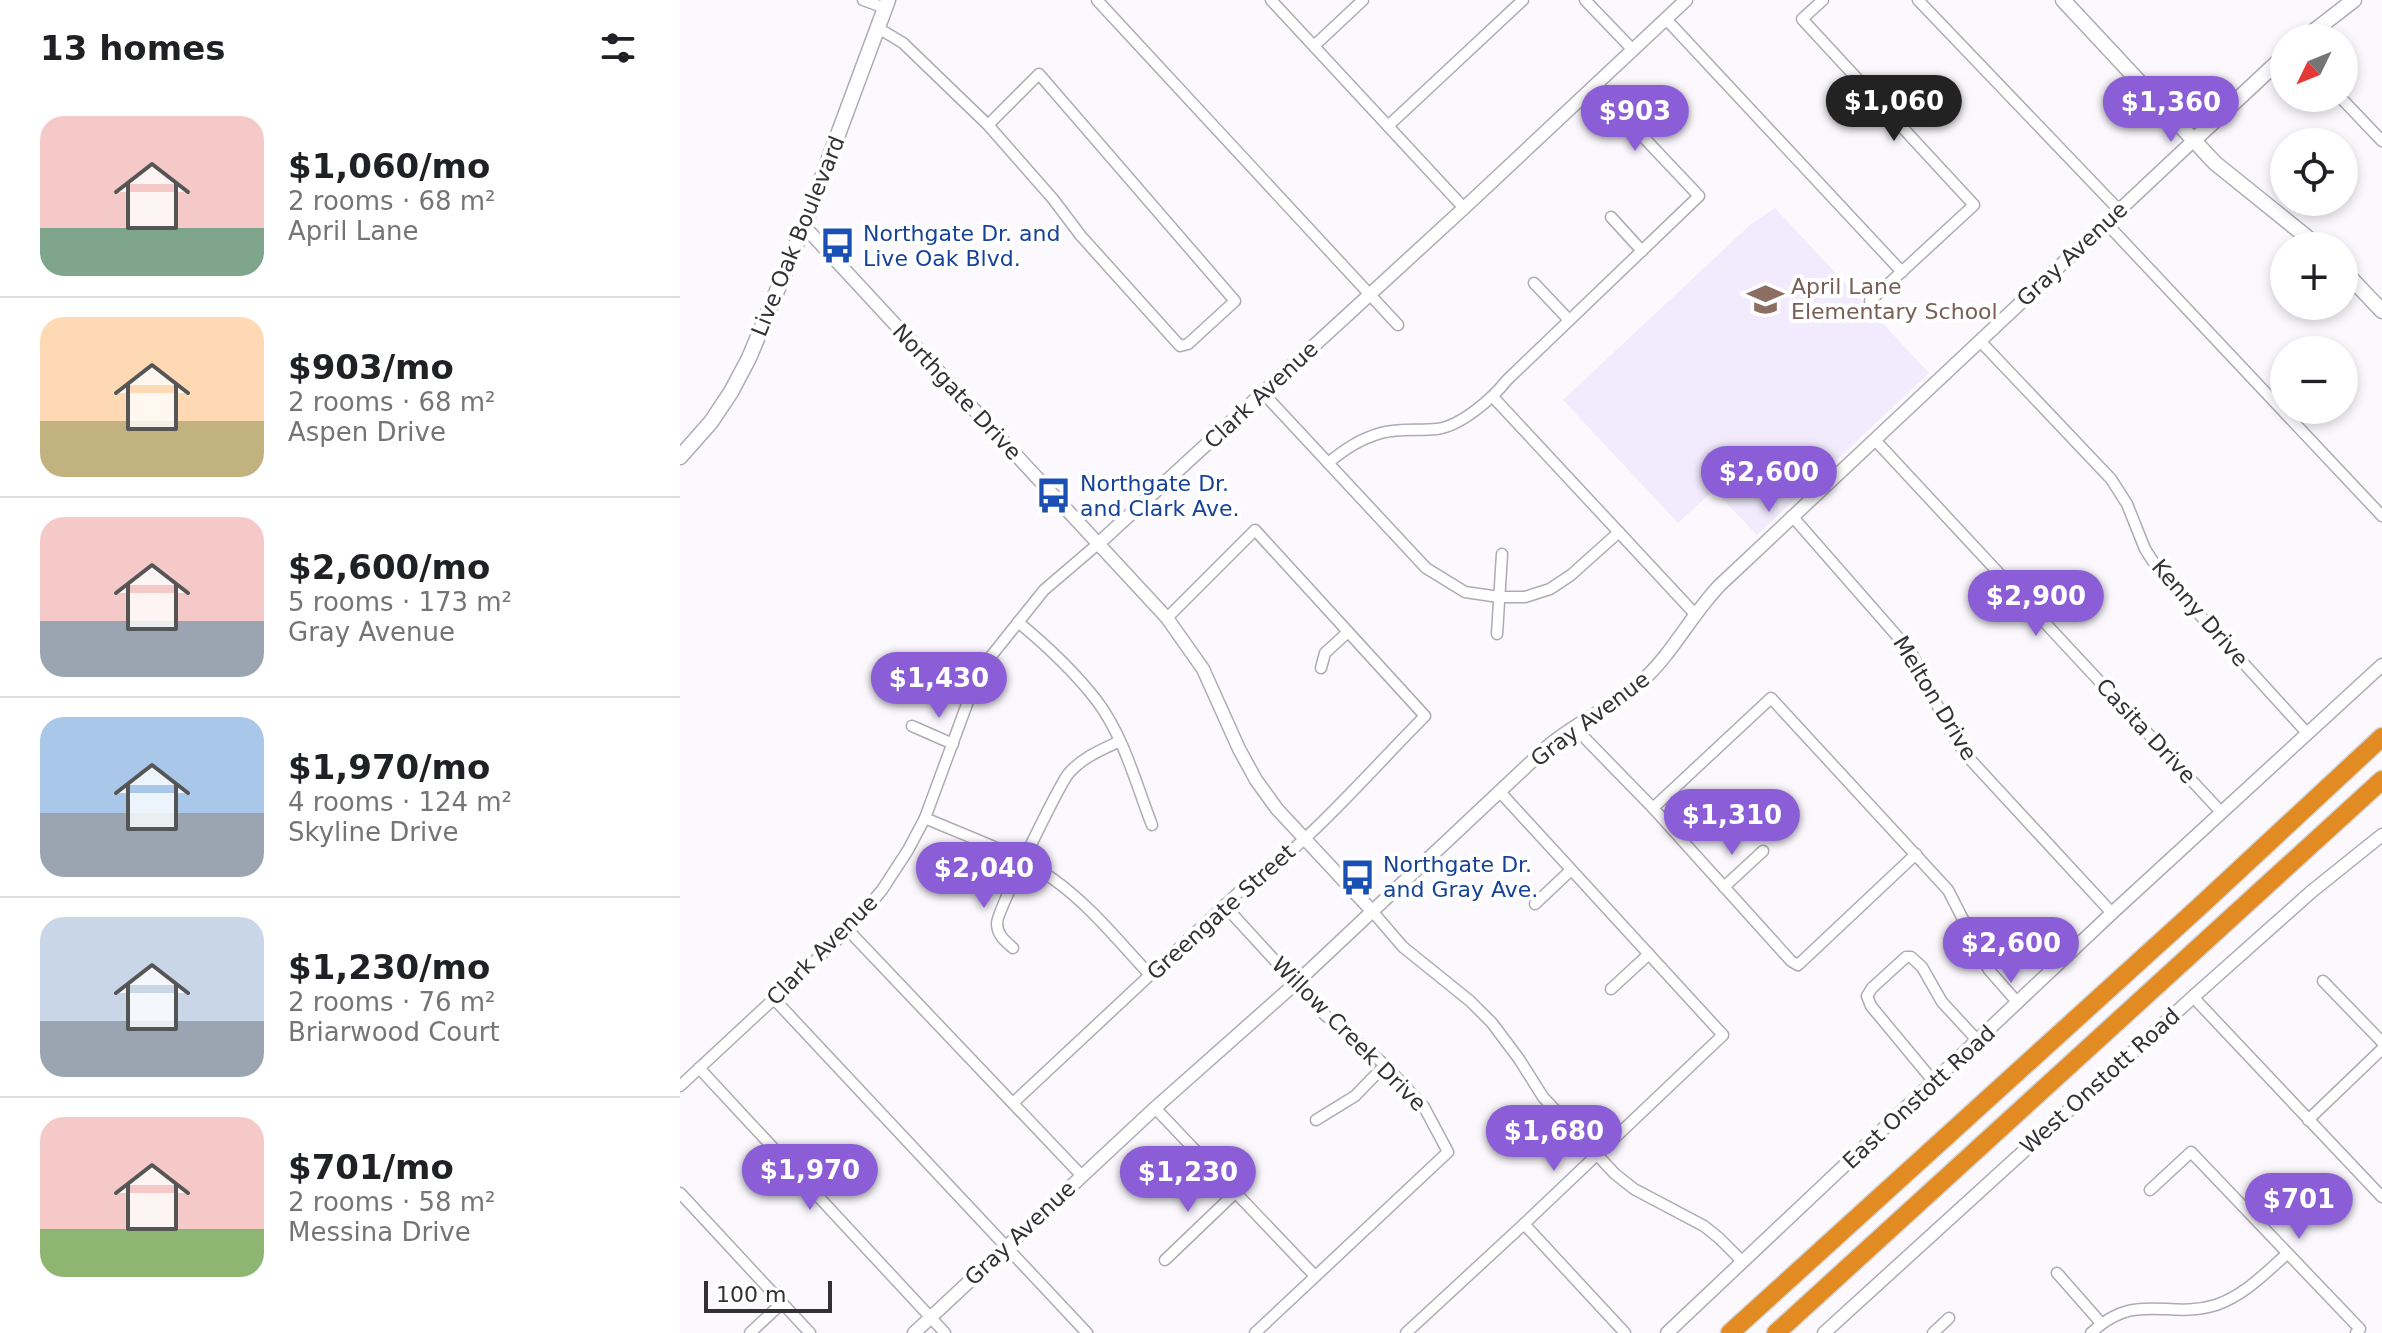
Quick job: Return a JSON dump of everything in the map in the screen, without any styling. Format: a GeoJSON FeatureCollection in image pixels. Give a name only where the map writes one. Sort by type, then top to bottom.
{"type":"FeatureCollection","features":[{"type":"Feature","properties":{"kind":"highway"},"geometry":{"type":"LineString","coordinates":[[2198,908],[2382,722]]}},
{"type":"Feature","properties":{"kind":"highway"},"geometry":{"type":"LineString","coordinates":[[1730,1333],[2382,737]]}},
{"type":"Feature","properties":{"kind":"highway"},"geometry":{"type":"LineString","coordinates":[[1776,1333],[2382,780]]}},
{"type":"Feature","properties":{"kind":"highway"},"geometry":{"type":"LineString","coordinates":[[2297,858],[2382,796]]}},
{"type":"Feature","properties":{"kind":"main road"},"geometry":{"type":"LineString","coordinates":[[2063,0],[2215,163],[2301,232]]}},
{"type":"Feature","properties":{"kind":"main road"},"geometry":{"type":"LineString","coordinates":[[2323,24],[2354,0]]}},
{"type":"Feature","properties":{"kind":"main road","name":"Live Oak Boulevard"},"geometry":{"type":"LineString","coordinates":[[680,457],[711,422],[749,358],[804,226],[886,4]]}},
{"type":"Feature","properties":{"kind":"main road","name":"Gray Avenue"},"geometry":{"type":"LineString","coordinates":[[2193,141],[2270,69]]}},
{"type":"Feature","properties":{"kind":"main road"},"geometry":{"type":"LineString","coordinates":[[2358,286],[2382,311]]}},
{"type":"Feature","properties":{"kind":"street"},"geometry":{"type":"LineString","coordinates":[[863,0],[886,4]]}},
{"type":"Feature","properties":{"kind":"street"},"geometry":{"type":"LineString","coordinates":[[1097,0],[1398,325]]}},
{"type":"Feature","properties":{"kind":"street"},"geometry":{"type":"LineString","coordinates":[[1271,0],[1464,208]]}},
{"type":"Feature","properties":{"kind":"street"},"geometry":{"type":"LineString","coordinates":[[1314,46],[1363,0]]}},
{"type":"Feature","properties":{"kind":"street"},"geometry":{"type":"LineString","coordinates":[[1388,126],[1523,0]]}},
{"type":"Feature","properties":{"kind":"street"},"geometry":{"type":"LineString","coordinates":[[1585,0],[1633,50]]}},
{"type":"Feature","properties":{"kind":"street","name":"Clark Avenue"},"geometry":{"type":"LineString","coordinates":[[680,1086],[848,930],[882,890],[925,818],[970,696],[992,655],[1044,590],[1371,294],[1686,0]]}},
{"type":"Feature","properties":{"kind":"street"},"geometry":{"type":"LineString","coordinates":[[1823,0],[1802,19],[1974,205],[1870,301]]}},
{"type":"Feature","properties":{"kind":"street"},"geometry":{"type":"LineString","coordinates":[[1918,0],[2119,210]]}},
{"type":"Feature","properties":{"kind":"street"},"geometry":{"type":"LineString","coordinates":[[1666,19],[1902,272]]}},
{"type":"Feature","properties":{"kind":"street"},"geometry":{"type":"LineString","coordinates":[[878,28],[903,43],[988,125],[1081,236],[1180,346],[1188,344],[1235,301],[1039,74],[988,125]]}},
{"type":"Feature","properties":{"kind":"street"},"geometry":{"type":"LineString","coordinates":[[1328,463],[1355,442],[1385,431],[1441,429],[1493,397],[1699,196],[1595,86]]}},
{"type":"Feature","properties":{"kind":"street"},"geometry":{"type":"LineString","coordinates":[[2354,112],[2382,141]]}},
{"type":"Feature","properties":{"kind":"street","name":"Gray Avenue"},"geometry":{"type":"LineString","coordinates":[[914,1333],[1155,1108],[1296,983],[1554,741],[1645,679],[1720,585],[2193,141]]}},
{"type":"Feature","properties":{"kind":"street"},"geometry":{"type":"LineString","coordinates":[[1611,217],[1642,251]]}},
{"type":"Feature","properties":{"kind":"street"},"geometry":{"type":"LineString","coordinates":[[2106,223],[2382,516]]}},
{"type":"Feature","properties":{"kind":"street","name":"Northgate Drive"},"geometry":{"type":"LineString","coordinates":[[804,226],[1167,618],[1203,669],[1256,780],[1304,839],[1403,947],[1470,1001],[1492,1023],[1543,1097],[1615,1174],[1634,1189],[1704,1226],[1743,1262]]}},
{"type":"Feature","properties":{"kind":"street"},"geometry":{"type":"LineString","coordinates":[[1534,283],[1569,320]]}},
{"type":"Feature","properties":{"kind":"street","name":"Kenny Drive"},"geometry":{"type":"LineString","coordinates":[[1980,341],[2111,479],[2127,504],[2145,549],[2158,569],[2307,733]]}},
{"type":"Feature","properties":{"kind":"street"},"geometry":{"type":"LineString","coordinates":[[1263,393],[1426,568],[1465,592],[1525,597],[1550,589],[1571,575],[1619,532]]}},
{"type":"Feature","properties":{"kind":"street"},"geometry":{"type":"LineString","coordinates":[[1493,397],[1695,614]]}},
{"type":"Feature","properties":{"kind":"street","name":"Casita Drive"},"geometry":{"type":"LineString","coordinates":[[1875,440],[2221,812]]}},
{"type":"Feature","properties":{"kind":"street","name":"Melton Drive"},"geometry":{"type":"LineString","coordinates":[[1792,516],[1911,652],[1952,735],[1967,756],[2112,913]]}},
{"type":"Feature","properties":{"kind":"street"},"geometry":{"type":"LineString","coordinates":[[1167,618],[1255,530],[1348,632],[1325,653],[1321,668]]}},
{"type":"Feature","properties":{"kind":"street"},"geometry":{"type":"LineString","coordinates":[[1497,634],[1502,554]]}},
{"type":"Feature","properties":{"kind":"street"},"geometry":{"type":"LineString","coordinates":[[1018,622],[1061,658],[1098,702],[1120,741],[1152,825]]}},
{"type":"Feature","properties":{"kind":"street","name":"Greengate Street"},"geometry":{"type":"LineString","coordinates":[[1013,1103],[1224,905],[1304,839],[1425,716],[1348,632]]}},
{"type":"Feature","properties":{"kind":"street","name":"East Onstott Road"},"geometry":{"type":"LineString","coordinates":[[1667,1333],[2112,913],[2382,665]]}},
{"type":"Feature","properties":{"kind":"street"},"geometry":{"type":"LineString","coordinates":[[1653,808],[1771,698],[1948,890],[1989,970],[2018,1003]]}},
{"type":"Feature","properties":{"kind":"street"},"geometry":{"type":"LineString","coordinates":[[912,726],[953,744]]}},
{"type":"Feature","properties":{"kind":"street"},"geometry":{"type":"LineString","coordinates":[[1574,727],[1798,965],[1916,854]]}},
{"type":"Feature","properties":{"kind":"street"},"geometry":{"type":"LineString","coordinates":[[1013,948],[1000,938],[997,922],[1066,776],[1084,758],[1120,741]]}},
{"type":"Feature","properties":{"kind":"street"},"geometry":{"type":"LineString","coordinates":[[1406,1333],[1723,1035],[1500,792]]}},
{"type":"Feature","properties":{"kind":"street"},"geometry":{"type":"LineString","coordinates":[[925,818],[1024,861],[1051,877],[1082,902],[1150,975]]}},
{"type":"Feature","properties":{"kind":"street","name":"West Onstott Road"},"geometry":{"type":"LineString","coordinates":[[1824,1333],[2193,997],[2311,892],[2382,835]]}},
{"type":"Feature","properties":{"kind":"street"},"geometry":{"type":"LineString","coordinates":[[1724,887],[1763,851]]}},
{"type":"Feature","properties":{"kind":"street"},"geometry":{"type":"LineString","coordinates":[[1535,904],[1571,870]]}},
{"type":"Feature","properties":{"kind":"street","name":"Willow Creek Drive"},"geometry":{"type":"LineString","coordinates":[[1224,905],[1325,1015],[1385,1065],[1424,1107],[1448,1152],[1255,1333]]}},
{"type":"Feature","properties":{"kind":"street"},"geometry":{"type":"LineString","coordinates":[[848,930],[1082,1176]]}},
{"type":"Feature","properties":{"kind":"street"},"geometry":{"type":"LineString","coordinates":[[1611,989],[1649,954]]}},
{"type":"Feature","properties":{"kind":"street"},"geometry":{"type":"LineString","coordinates":[[1934,1082],[1871,1006],[1867,996],[1872,988],[1906,957],[1911,957],[1922,967],[1942,1002],[1978,1041]]}},
{"type":"Feature","properties":{"kind":"street"},"geometry":{"type":"LineString","coordinates":[[2323,981],[2382,1042]]}},
{"type":"Feature","properties":{"kind":"street"},"geometry":{"type":"LineString","coordinates":[[2193,997],[2308,1120],[2380,1190]]}},
{"type":"Feature","properties":{"kind":"street"},"geometry":{"type":"LineString","coordinates":[[774,999],[1087,1333]]}},
{"type":"Feature","properties":{"kind":"street"},"geometry":{"type":"LineString","coordinates":[[2308,1120],[2382,1049]]}},
{"type":"Feature","properties":{"kind":"street"},"geometry":{"type":"LineString","coordinates":[[1316,1120],[1355,1096],[1385,1065]]}},
{"type":"Feature","properties":{"kind":"street"},"geometry":{"type":"LineString","coordinates":[[699,1068],[945,1333]]}},
{"type":"Feature","properties":{"kind":"street"},"geometry":{"type":"LineString","coordinates":[[1155,1108],[1315,1276]]}},
{"type":"Feature","properties":{"kind":"street"},"geometry":{"type":"LineString","coordinates":[[2150,1190],[2191,1152],[2360,1329],[2356,1333]]}},
{"type":"Feature","properties":{"kind":"street"},"geometry":{"type":"LineString","coordinates":[[680,1193],[810,1333]]}},
{"type":"Feature","properties":{"kind":"street"},"geometry":{"type":"LineString","coordinates":[[1165,1260],[1235,1193]]}},
{"type":"Feature","properties":{"kind":"street"},"geometry":{"type":"LineString","coordinates":[[1524,1224],[1625,1333]]}},
{"type":"Feature","properties":{"kind":"street"},"geometry":{"type":"LineString","coordinates":[[2091,1333],[2101,1323],[2139,1308],[2189,1310],[2213,1306],[2236,1297],[2287,1254]]}},
{"type":"Feature","properties":{"kind":"street"},"geometry":{"type":"LineString","coordinates":[[2057,1273],[2101,1323]]}},
{"type":"Feature","properties":{"kind":"street"},"geometry":{"type":"LineString","coordinates":[[750,1333],[782,1303]]}},
{"type":"Feature","properties":{"kind":"street"},"geometry":{"type":"LineString","coordinates":[[1933,1333],[1949,1318]]}},
{"type":"Feature","properties":{"kind":"shaded area","name":"April Lane Elementary School"},"geometry":{"type":"Polygon","coordinates":[[[1775,208],[1929,373],[1757,535],[1714,490],[1678,523],[1563,400],[1751,224],[1775,208]]]}},
{"type":"Feature","properties":{"kind":"place","name":"Northgate Dr. and Live Oak Blvd."},"geometry":{"type":"Point","coordinates":[837,246]}},
{"type":"Feature","properties":{"kind":"place","name":"April Lane Elementary School"},"geometry":{"type":"Point","coordinates":[1765,299]}},
{"type":"Feature","properties":{"kind":"place","name":"Northgate Dr. and Clark Ave."},"geometry":{"type":"Point","coordinates":[1054,496]}},
{"type":"Feature","properties":{"kind":"place","name":"Northgate Dr. and Gray Ave."},"geometry":{"type":"Point","coordinates":[1357,877]}}]}
